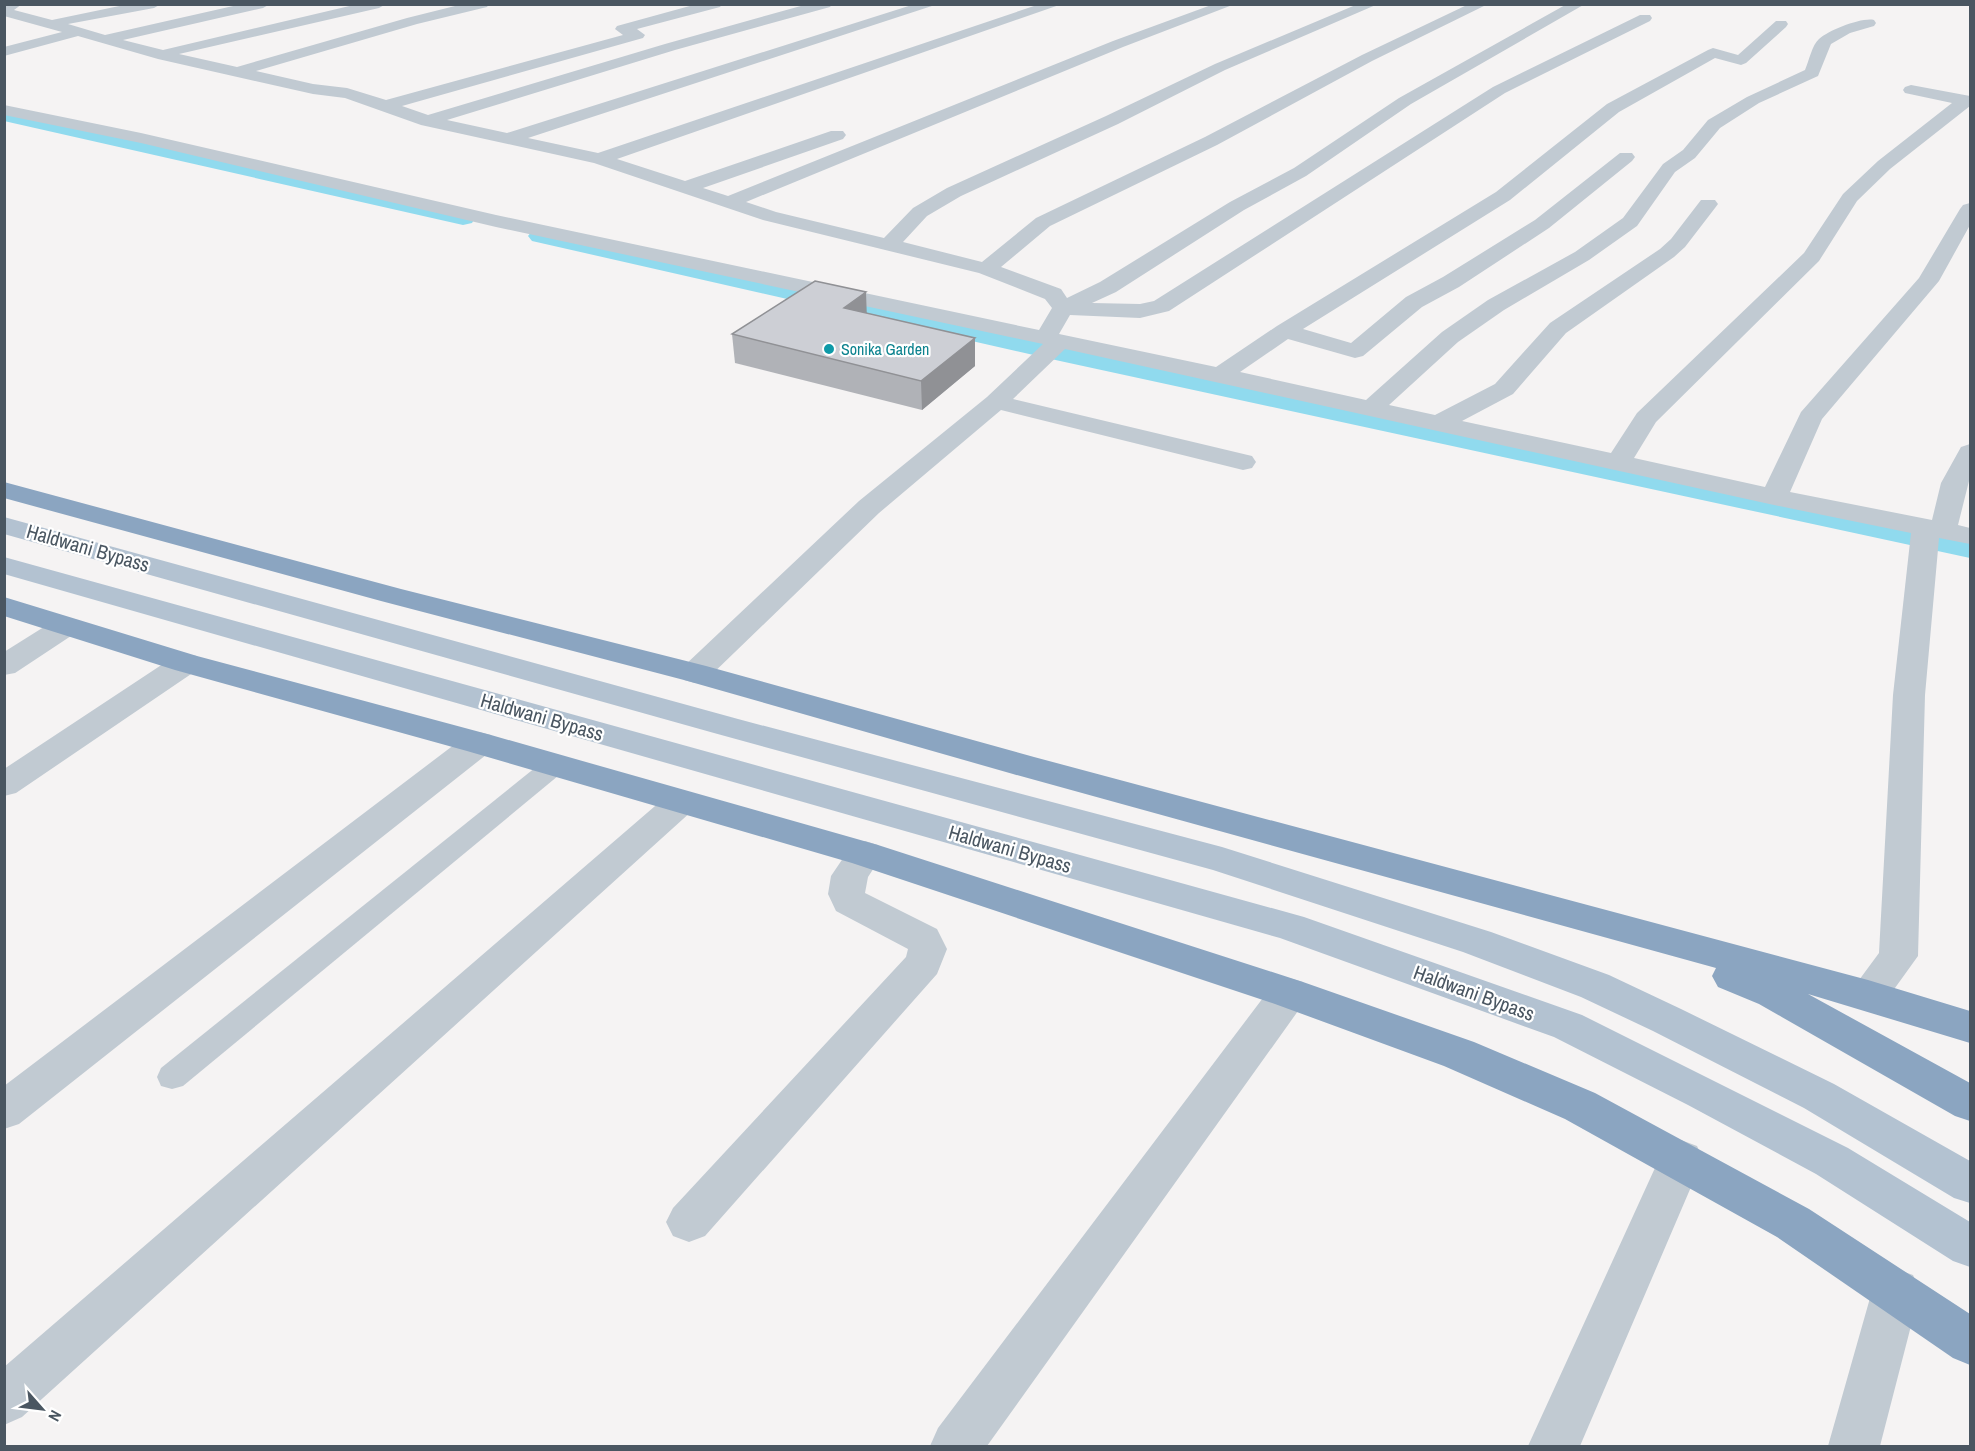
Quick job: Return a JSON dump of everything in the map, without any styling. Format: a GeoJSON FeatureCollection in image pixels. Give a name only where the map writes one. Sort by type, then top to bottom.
{"type":"FeatureCollection","features":[{"type":"Feature","properties":{"kind":"highway"},"geometry":{"type":"LineString","coordinates":[[4,490],[391,595],[695,673],[1025,766],[1868,995],[1971,1028]]}},
{"type":"Feature","properties":{"kind":"highway"},"geometry":{"type":"LineString","coordinates":[[4,606],[186,663],[479,743],[865,854],[1288,993],[1459,1054],[1580,1106],[1681,1159],[1793,1222],[1971,1342]]}},
{"type":"Feature","properties":{"kind":"highway"},"geometry":{"type":"LineString","coordinates":[[1617,926],[1773,993],[1971,1104]]}},
{"type":"Feature","properties":{"kind":"main road","name":"Haldwani Bypass"},"geometry":{"type":"LineString","coordinates":[[4,525],[726,726],[1222,860],[1477,942],[1595,986],[1677,1025],[1819,1096],[1971,1184]]}},
{"type":"Feature","properties":{"kind":"main road","name":"Haldwani Bypass"},"geometry":{"type":"LineString","coordinates":[[4,565],[1290,927],[1568,1026],[1703,1093],[1832,1161],[1971,1246]]}},
{"type":"Feature","properties":{"kind":"street"},"geometry":{"type":"LineString","coordinates":[[15,4],[6,8],[7,12],[158,54],[313,89],[347,93],[427,121],[599,159],[687,187],[726,203],[986,269],[1053,294],[1063,308]]}},
{"type":"Feature","properties":{"kind":"street"},"geometry":{"type":"LineString","coordinates":[[49,24],[154,4]]}},
{"type":"Feature","properties":{"kind":"street"},"geometry":{"type":"LineString","coordinates":[[105,39],[264,4]]}},
{"type":"Feature","properties":{"kind":"street"},"geometry":{"type":"LineString","coordinates":[[158,54],[379,4]]}},
{"type":"Feature","properties":{"kind":"street"},"geometry":{"type":"LineString","coordinates":[[239,71],[412,21],[482,4]]}},
{"type":"Feature","properties":{"kind":"street"},"geometry":{"type":"LineString","coordinates":[[386,105],[639,35],[622,29],[715,4]]}},
{"type":"Feature","properties":{"kind":"street"},"geometry":{"type":"LineString","coordinates":[[427,121],[670,47],[825,4]]}},
{"type":"Feature","properties":{"kind":"street"},"geometry":{"type":"LineString","coordinates":[[506,140],[931,4]]}},
{"type":"Feature","properties":{"kind":"street"},"geometry":{"type":"LineString","coordinates":[[599,159],[1055,4]]}},
{"type":"Feature","properties":{"kind":"street"},"geometry":{"type":"LineString","coordinates":[[726,203],[1118,44],[1228,4]]}},
{"type":"Feature","properties":{"kind":"street"},"geometry":{"type":"LineString","coordinates":[[889,245],[920,212],[954,192],[1112,120],[1220,67],[1371,4]]}},
{"type":"Feature","properties":{"kind":"street"},"geometry":{"type":"LineString","coordinates":[[986,269],[1043,222],[1211,141],[1367,58],[1481,4]]}},
{"type":"Feature","properties":{"kind":"street"},"geometry":{"type":"LineString","coordinates":[[695,673],[869,507],[996,402],[1051,345],[1063,308],[1108,287],[1238,207],[1300,172],[1405,101],[1552,21],[1578,4]]}},
{"type":"Feature","properties":{"kind":"street"},"geometry":{"type":"LineString","coordinates":[[1063,308],[1140,311],[1161,306],[1499,90],[1645,18]]}},
{"type":"Feature","properties":{"kind":"street"},"geometry":{"type":"LineString","coordinates":[[1371,408],[1450,337],[1496,305],[1582,256],[1630,222],[1669,168],[1689,154],[1714,124],[1753,100],[1812,73],[1824,42],[1845,30],[1869,23]]}},
{"type":"Feature","properties":{"kind":"street"},"geometry":{"type":"LineString","coordinates":[[1220,375],[1503,196],[1613,108],[1713,53],[1741,60],[1782,24]]}},
{"type":"Feature","properties":{"kind":"street"},"geometry":{"type":"LineString","coordinates":[[4,52],[78,32]]}},
{"type":"Feature","properties":{"kind":"street"},"geometry":{"type":"LineString","coordinates":[[1911,90],[1968,100]]}},
{"type":"Feature","properties":{"kind":"street"},"geometry":{"type":"LineString","coordinates":[[1619,462],[1646,418],[1812,257],[1851,198],[1884,165],[1968,100]]}},
{"type":"Feature","properties":{"kind":"street"},"geometry":{"type":"LineString","coordinates":[[4,110],[141,138],[496,221],[1051,345],[1220,375],[1440,422],[1930,534],[1971,536]]}},
{"type":"Feature","properties":{"kind":"street"},"geometry":{"type":"LineString","coordinates":[[687,187],[852,129]]}},
{"type":"Feature","properties":{"kind":"street"},"geometry":{"type":"LineString","coordinates":[[1285,332],[1355,351],[1414,302],[1451,282],[1542,224],[1626,157]]}},
{"type":"Feature","properties":{"kind":"street"},"geometry":{"type":"LineString","coordinates":[[1440,422],[1504,389],[1558,328],[1667,253],[1678,243],[1708,204]]}},
{"type":"Feature","properties":{"kind":"street"},"geometry":{"type":"LineString","coordinates":[[1774,497],[1810,417],[1928,281],[1971,209]]}},
{"type":"Feature","properties":{"kind":"street"},"geometry":{"type":"LineString","coordinates":[[996,402],[1243,462]]}},
{"type":"Feature","properties":{"kind":"street"},"geometry":{"type":"LineString","coordinates":[[1868,995],[1898,956],[1909,695],[1930,534],[1953,483],[1971,452]]}},
{"type":"Feature","properties":{"kind":"street"},"geometry":{"type":"LineString","coordinates":[[4,666],[66,626]]}},
{"type":"Feature","properties":{"kind":"street"},"geometry":{"type":"LineString","coordinates":[[4,784],[186,663]]}},
{"type":"Feature","properties":{"kind":"street"},"geometry":{"type":"LineString","coordinates":[[4,1111],[479,743]]}},
{"type":"Feature","properties":{"kind":"street"},"geometry":{"type":"LineString","coordinates":[[4,1400],[681,802]]}},
{"type":"Feature","properties":{"kind":"street"},"geometry":{"type":"LineString","coordinates":[[689,1222],[923,964],[928,949],[923,939],[849,901],[844,890],[847,880],[865,854]]}},
{"type":"Feature","properties":{"kind":"street"},"geometry":{"type":"LineString","coordinates":[[956,1446],[1288,993]]}},
{"type":"Feature","properties":{"kind":"street"},"geometry":{"type":"LineString","coordinates":[[1554,1446],[1681,1159]]}},
{"type":"Feature","properties":{"kind":"street"},"geometry":{"type":"LineString","coordinates":[[1854,1446],[1896,1291]]}},
{"type":"Feature","properties":{"kind":"lane"},"geometry":{"type":"LineString","coordinates":[[172,1077],[555,765]]}},
{"type":"Feature","properties":{"kind":"building"},"geometry":{"type":"Polygon","coordinates":[[[815,281],[866,292],[844,308],[975,338],[921,381],[732,334],[815,281]]]}},
{"type":"Feature","properties":{"kind":"waterway"},"geometry":{"type":"LineString","coordinates":[[4,114],[463,218]]}},
{"type":"Feature","properties":{"kind":"waterway"},"geometry":{"type":"LineString","coordinates":[[541,236],[1060,352],[1970,547]]}},
{"type":"Feature","properties":{"kind":"place","name":"Sonika Garden"},"geometry":{"type":"Point","coordinates":[829,349]}}]}
